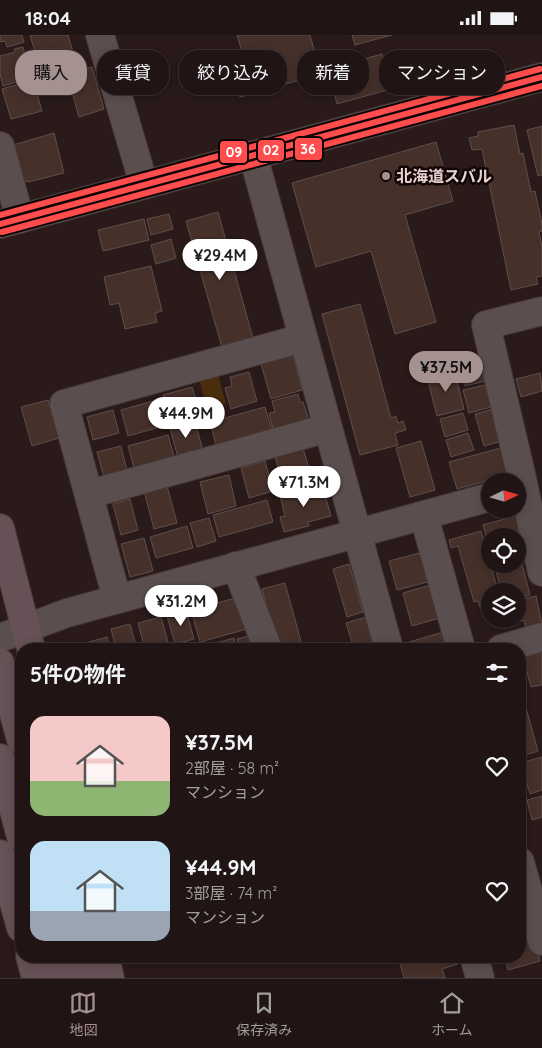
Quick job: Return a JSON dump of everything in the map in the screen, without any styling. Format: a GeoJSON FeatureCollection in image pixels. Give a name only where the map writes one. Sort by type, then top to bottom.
{"type":"FeatureCollection","features":[{"type":"Feature","properties":{"kind":"highway"},"geometry":{"type":"LineString","coordinates":[[0,528],[28,639]]}},
{"type":"Feature","properties":{"kind":"highway"},"geometry":{"type":"LineString","coordinates":[[0,663],[15,718]]}},
{"type":"Feature","properties":{"kind":"highway"},"geometry":{"type":"LineString","coordinates":[[0,758],[15,814]]}},
{"type":"Feature","properties":{"kind":"highway"},"geometry":{"type":"LineString","coordinates":[[0,854],[15,907]]}},
{"type":"Feature","properties":{"kind":"highway"},"geometry":{"type":"LineString","coordinates":[[32,963],[36,978]]}},
{"type":"Feature","properties":{"kind":"highway"},"geometry":{"type":"LineString","coordinates":[[55,963],[59,978]]}},
{"type":"Feature","properties":{"kind":"highway"},"geometry":{"type":"LineString","coordinates":[[82,963],[86,978]]}},
{"type":"Feature","properties":{"kind":"highway"},"geometry":{"type":"LineString","coordinates":[[107,963],[110,978]]}},
{"type":"Feature","properties":{"kind":"street"},"geometry":{"type":"LineString","coordinates":[[100,35],[144,185]]}},
{"type":"Feature","properties":{"kind":"street"},"geometry":{"type":"LineString","coordinates":[[0,146],[10,221],[542,77]]}},
{"type":"Feature","properties":{"kind":"street"},"geometry":{"type":"LineString","coordinates":[[253,155],[387,643]]}},
{"type":"Feature","properties":{"kind":"street"},"geometry":{"type":"LineString","coordinates":[[542,311],[486,325],[528,486],[542,573]]}},
{"type":"Feature","properties":{"kind":"street"},"geometry":{"type":"LineString","coordinates":[[117,599],[64,404],[303,338]]}},
{"type":"Feature","properties":{"kind":"street"},"geometry":{"type":"LineString","coordinates":[[90,494],[328,428]]}},
{"type":"Feature","properties":{"kind":"street"},"geometry":{"type":"LineString","coordinates":[[0,638],[28,639],[67,613],[357,532],[481,500]]}},
{"type":"Feature","properties":{"kind":"street"},"geometry":{"type":"LineString","coordinates":[[424,516],[459,643]]}},
{"type":"Feature","properties":{"kind":"street"},"geometry":{"type":"LineString","coordinates":[[236,566],[266,643]]}},
{"type":"Feature","properties":{"kind":"street"},"geometry":{"type":"LineString","coordinates":[[522,643],[542,637]]}},
{"type":"Feature","properties":{"kind":"street"},"geometry":{"type":"LineString","coordinates":[[526,884],[542,941]]}},
{"type":"Feature","properties":{"kind":"street"},"geometry":{"type":"LineString","coordinates":[[476,963],[480,978]]}},
{"type":"Feature","properties":{"kind":"shaded area"},"geometry":{"type":"Polygon","coordinates":[[[217,370],[226,404],[207,409],[198,375],[217,370]]]}},
{"type":"Feature","properties":{"kind":"building"},"geometry":{"type":"Polygon","coordinates":[[[0,35],[22,35],[24,42],[7,47],[5,41],[0,42],[0,35]]]}},
{"type":"Feature","properties":{"kind":"building"},"geometry":{"type":"Polygon","coordinates":[[[30,35],[68,35],[72,50],[34,50],[30,35]]]}},
{"type":"Feature","properties":{"kind":"building"},"geometry":{"type":"Polygon","coordinates":[[[237,35],[310,35],[314,50],[297,50],[297,81],[287,84],[287,50],[241,50],[237,35]]]}},
{"type":"Feature","properties":{"kind":"building"},"geometry":{"type":"Polygon","coordinates":[[[352,35],[392,35],[355,45],[352,35]]]}},
{"type":"Feature","properties":{"kind":"building"},"geometry":{"type":"Polygon","coordinates":[[[23,47],[24,50],[15,50],[15,52],[14,49],[23,47]]]}},
{"type":"Feature","properties":{"kind":"building"},"geometry":{"type":"Polygon","coordinates":[[[15,52],[15,82],[3,86],[0,74],[0,56],[15,52]]]}},
{"type":"Feature","properties":{"kind":"building"},"geometry":{"type":"Polygon","coordinates":[[[379,55],[379,92],[337,104],[335,95],[369,95],[369,58],[379,55]]]}},
{"type":"Feature","properties":{"kind":"building"},"geometry":{"type":"Polygon","coordinates":[[[92,67],[97,84],[97,95],[100,95],[104,109],[79,117],[73,95],[87,95],[87,68],[92,67]]]}},
{"type":"Feature","properties":{"kind":"building"},"geometry":{"type":"Polygon","coordinates":[[[15,85],[15,95],[37,95],[42,111],[11,119],[2,89],[15,85]]]}},
{"type":"Feature","properties":{"kind":"building"},"geometry":{"type":"Polygon","coordinates":[[[514,125],[520,154],[523,153],[531,192],[535,191],[542,224],[542,231],[539,232],[542,247],[542,276],[536,277],[538,284],[511,290],[482,149],[472,150],[469,138],[478,136],[478,132],[514,125]]]}},
{"type":"Feature","properties":{"kind":"building"},"geometry":{"type":"Polygon","coordinates":[[[542,126],[542,175],[538,176],[527,130],[542,126]]]}},
{"type":"Feature","properties":{"kind":"building"},"geometry":{"type":"Polygon","coordinates":[[[54,133],[64,173],[28,182],[22,179],[13,145],[54,133]]]}},
{"type":"Feature","properties":{"kind":"building"},"geometry":{"type":"Polygon","coordinates":[[[436,142],[453,201],[405,215],[436,322],[395,334],[371,251],[316,267],[292,183],[436,142]]]}},
{"type":"Feature","properties":{"kind":"building"},"geometry":{"type":"Polygon","coordinates":[[[218,212],[254,342],[223,351],[186,221],[218,212]]]}},
{"type":"Feature","properties":{"kind":"building"},"geometry":{"type":"Polygon","coordinates":[[[169,214],[173,229],[151,235],[147,219],[169,214]]]}},
{"type":"Feature","properties":{"kind":"building"},"geometry":{"type":"Polygon","coordinates":[[[144,219],[149,240],[103,251],[98,230],[144,219]]]}},
{"type":"Feature","properties":{"kind":"building"},"geometry":{"type":"Polygon","coordinates":[[[171,239],[176,258],[156,264],[151,245],[171,239]]]}},
{"type":"Feature","properties":{"kind":"building"},"geometry":{"type":"Polygon","coordinates":[[[151,266],[162,311],[155,313],[157,322],[125,329],[119,303],[110,305],[104,277],[151,266]]]}},
{"type":"Feature","properties":{"kind":"building"},"geometry":{"type":"Polygon","coordinates":[[[360,304],[391,418],[396,416],[398,423],[403,421],[406,430],[395,433],[398,445],[360,455],[322,314],[360,304]]]}},
{"type":"Feature","properties":{"kind":"building"},"geometry":{"type":"Polygon","coordinates":[[[292,351],[302,390],[271,399],[260,360],[292,351]]]}},
{"type":"Feature","properties":{"kind":"building"},"geometry":{"type":"Polygon","coordinates":[[[482,356],[489,380],[465,386],[458,363],[482,356]]]}},
{"type":"Feature","properties":{"kind":"building"},"geometry":{"type":"Polygon","coordinates":[[[454,369],[464,409],[437,416],[427,377],[454,369]]]}},
{"type":"Feature","properties":{"kind":"building"},"geometry":{"type":"Polygon","coordinates":[[[249,372],[257,401],[231,409],[225,388],[232,386],[230,377],[249,372]]]}},
{"type":"Feature","properties":{"kind":"building"},"geometry":{"type":"Polygon","coordinates":[[[540,373],[542,391],[521,397],[516,379],[540,373]]]}},
{"type":"Feature","properties":{"kind":"building"},"geometry":{"type":"Polygon","coordinates":[[[485,385],[491,407],[469,413],[463,390],[485,385]]]}},
{"type":"Feature","properties":{"kind":"building"},"geometry":{"type":"Polygon","coordinates":[[[192,387],[201,415],[172,423],[163,395],[192,387]]]}},
{"type":"Feature","properties":{"kind":"building"},"geometry":{"type":"Polygon","coordinates":[[[298,394],[300,402],[303,402],[310,424],[274,433],[269,413],[275,412],[272,401],[298,394]]]}},
{"type":"Feature","properties":{"kind":"building"},"geometry":{"type":"Polygon","coordinates":[[[48,400],[59,438],[32,446],[21,407],[48,400]]]}},
{"type":"Feature","properties":{"kind":"building"},"geometry":{"type":"Polygon","coordinates":[[[153,401],[160,427],[128,436],[121,410],[153,401]]]}},
{"type":"Feature","properties":{"kind":"building"},"geometry":{"type":"Polygon","coordinates":[[[265,407],[273,434],[217,449],[210,422],[265,407]]]}},
{"type":"Feature","properties":{"kind":"building"},"geometry":{"type":"Polygon","coordinates":[[[497,408],[506,440],[484,446],[475,414],[497,408]]]}},
{"type":"Feature","properties":{"kind":"building"},"geometry":{"type":"Polygon","coordinates":[[[113,410],[119,433],[93,440],[87,417],[113,410]]]}},
{"type":"Feature","properties":{"kind":"building"},"geometry":{"type":"Polygon","coordinates":[[[463,413],[468,430],[445,437],[440,419],[463,413]]]}},
{"type":"Feature","properties":{"kind":"building"},"geometry":{"type":"Polygon","coordinates":[[[195,421],[203,451],[178,458],[170,428],[195,421]]]}},
{"type":"Feature","properties":{"kind":"building"},"geometry":{"type":"Polygon","coordinates":[[[468,433],[474,450],[451,457],[446,440],[468,433]]]}},
{"type":"Feature","properties":{"kind":"building"},"geometry":{"type":"Polygon","coordinates":[[[168,435],[175,460],[135,471],[128,446],[168,435]]]}},
{"type":"Feature","properties":{"kind":"building"},"geometry":{"type":"Polygon","coordinates":[[[421,441],[435,490],[410,497],[396,448],[421,441]]]}},
{"type":"Feature","properties":{"kind":"building"},"geometry":{"type":"Polygon","coordinates":[[[121,446],[128,475],[105,481],[97,452],[121,446]]]}},
{"type":"Feature","properties":{"kind":"building"},"geometry":{"type":"Polygon","coordinates":[[[303,448],[313,482],[284,490],[275,456],[303,448]]]}},
{"type":"Feature","properties":{"kind":"building"},"geometry":{"type":"Polygon","coordinates":[[[501,448],[508,473],[481,473],[481,483],[457,489],[449,462],[501,448]]]}},
{"type":"Feature","properties":{"kind":"building"},"geometry":{"type":"Polygon","coordinates":[[[265,461],[273,491],[249,498],[241,468],[265,461]]]}},
{"type":"Feature","properties":{"kind":"building"},"geometry":{"type":"Polygon","coordinates":[[[229,475],[236,506],[208,514],[200,482],[229,475]]]}},
{"type":"Feature","properties":{"kind":"building"},"geometry":{"type":"Polygon","coordinates":[[[322,485],[331,516],[308,522],[309,526],[284,532],[280,517],[285,516],[280,496],[322,485]]]}},
{"type":"Feature","properties":{"kind":"building"},"geometry":{"type":"Polygon","coordinates":[[[167,486],[177,523],[154,529],[144,491],[167,486]]]}},
{"type":"Feature","properties":{"kind":"building"},"geometry":{"type":"Polygon","coordinates":[[[130,499],[138,530],[121,535],[113,504],[130,499]]]}},
{"type":"Feature","properties":{"kind":"building"},"geometry":{"type":"Polygon","coordinates":[[[267,500],[273,522],[219,537],[213,515],[267,500]]]}},
{"type":"Feature","properties":{"kind":"building"},"geometry":{"type":"Polygon","coordinates":[[[209,518],[216,541],[197,547],[190,523],[209,518]]]}},
{"type":"Feature","properties":{"kind":"building"},"geometry":{"type":"Polygon","coordinates":[[[508,518],[520,518],[523,528],[484,528],[483,525],[508,518]]]}},
{"type":"Feature","properties":{"kind":"building"},"geometry":{"type":"Polygon","coordinates":[[[187,526],[193,548],[156,558],[150,537],[187,526]]]}},
{"type":"Feature","properties":{"kind":"building"},"geometry":{"type":"Polygon","coordinates":[[[481,531],[481,573],[493,573],[496,583],[481,583],[481,607],[478,601],[474,602],[458,546],[451,548],[449,540],[481,531]]]}},
{"type":"Feature","properties":{"kind":"building"},"geometry":{"type":"Polygon","coordinates":[[[144,538],[153,571],[130,577],[121,544],[144,538]]]}},
{"type":"Feature","properties":{"kind":"building"},"geometry":{"type":"Polygon","coordinates":[[[526,539],[530,553],[526,554],[526,539]]]}},
{"type":"Feature","properties":{"kind":"building"},"geometry":{"type":"Polygon","coordinates":[[[427,551],[435,580],[397,590],[389,561],[427,551]]]}},
{"type":"Feature","properties":{"kind":"building"},"geometry":{"type":"Polygon","coordinates":[[[349,564],[363,612],[347,617],[333,569],[349,564]]]}},
{"type":"Feature","properties":{"kind":"building"},"geometry":{"type":"Polygon","coordinates":[[[496,573],[524,573],[530,595],[526,596],[526,583],[499,583],[496,573]]]}},
{"type":"Feature","properties":{"kind":"building"},"geometry":{"type":"Polygon","coordinates":[[[285,583],[301,643],[277,643],[262,589],[285,583]]]}},
{"type":"Feature","properties":{"kind":"building"},"geometry":{"type":"Polygon","coordinates":[[[434,584],[443,617],[412,626],[403,593],[434,584]]]}},
{"type":"Feature","properties":{"kind":"building"},"geometry":{"type":"Polygon","coordinates":[[[536,596],[542,624],[526,628],[526,598],[536,596]]]}},
{"type":"Feature","properties":{"kind":"building"},"geometry":{"type":"Polygon","coordinates":[[[239,597],[247,629],[200,642],[191,610],[239,597]]]}},
{"type":"Feature","properties":{"kind":"building"},"geometry":{"type":"Polygon","coordinates":[[[186,610],[194,639],[175,643],[167,616],[186,610]]]}},
{"type":"Feature","properties":{"kind":"building"},"geometry":{"type":"Polygon","coordinates":[[[161,617],[168,643],[143,643],[138,623],[161,617]]]}},
{"type":"Feature","properties":{"kind":"building"},"geometry":{"type":"Polygon","coordinates":[[[366,617],[373,643],[352,643],[346,623],[366,617]]]}},
{"type":"Feature","properties":{"kind":"building"},"geometry":{"type":"Polygon","coordinates":[[[130,624],[135,643],[114,643],[111,629],[130,624]]]}},
{"type":"Feature","properties":{"kind":"building"},"geometry":{"type":"Polygon","coordinates":[[[450,630],[453,643],[409,643],[450,630]]]}},
{"type":"Feature","properties":{"kind":"building"},"geometry":{"type":"Polygon","coordinates":[[[252,635],[254,643],[238,643],[237,639],[252,635]]]}},
{"type":"Feature","properties":{"kind":"building"},"geometry":{"type":"Polygon","coordinates":[[[107,637],[108,643],[85,643],[107,637]]]}},
{"type":"Feature","properties":{"kind":"building"},"geometry":{"type":"Polygon","coordinates":[[[234,638],[235,643],[216,643],[234,638]]]}},
{"type":"Feature","properties":{"kind":"building"},"geometry":{"type":"Polygon","coordinates":[[[542,652],[542,685],[531,687],[526,668],[526,656],[542,652]]]}},
{"type":"Feature","properties":{"kind":"building"},"geometry":{"type":"Polygon","coordinates":[[[526,708],[538,751],[526,755],[526,708]]]}},
{"type":"Feature","properties":{"kind":"building"},"geometry":{"type":"Polygon","coordinates":[[[542,757],[542,790],[530,794],[526,780],[526,762],[542,757]]]}},
{"type":"Feature","properties":{"kind":"building"},"geometry":{"type":"Polygon","coordinates":[[[542,796],[542,817],[532,820],[527,800],[542,796]]]}},
{"type":"Feature","properties":{"kind":"building"},"geometry":{"type":"Polygon","coordinates":[[[532,932],[540,961],[508,970],[506,963],[526,963],[526,934],[532,932]]]}},
{"type":"Feature","properties":{"kind":"building"},"geometry":{"type":"Polygon","coordinates":[[[400,963],[458,963],[442,969],[445,978],[404,978],[400,963]]]}},
{"type":"Feature","properties":{"kind":"transit line","name":"09"},"geometry":{"type":"LineString","coordinates":[[0,215],[540,69]]}},
{"type":"Feature","properties":{"kind":"transit line","name":"02"},"geometry":{"type":"LineString","coordinates":[[0,224],[542,77]]}},
{"type":"Feature","properties":{"kind":"transit line","name":"36"},"geometry":{"type":"LineString","coordinates":[[2,232],[542,86]]}},
{"type":"Feature","properties":{"kind":"place","name":"北海道スバル"},"geometry":{"type":"Point","coordinates":[386,176]}}]}
